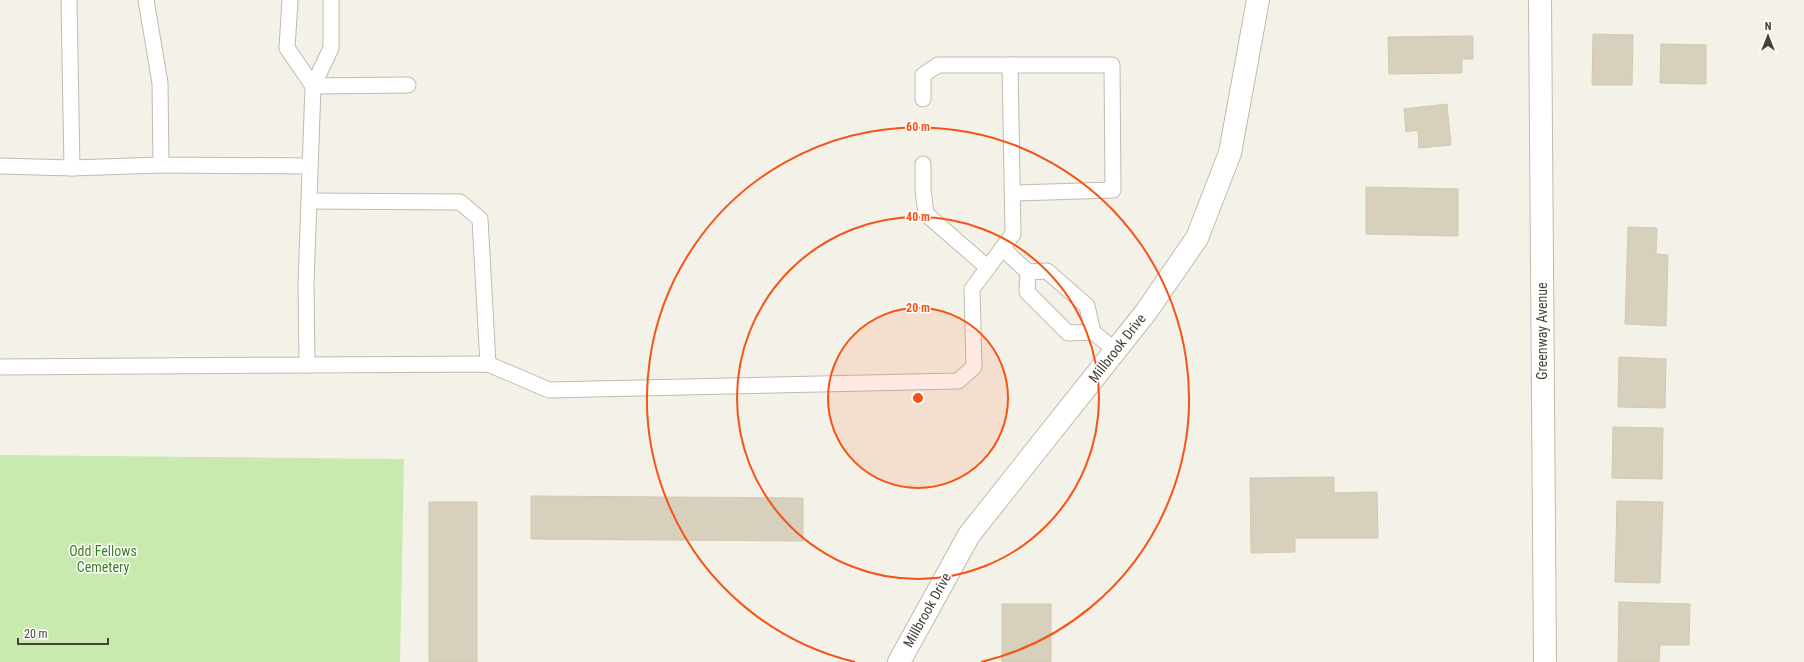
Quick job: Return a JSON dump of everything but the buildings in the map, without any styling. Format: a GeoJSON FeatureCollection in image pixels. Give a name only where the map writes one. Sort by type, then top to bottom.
{"type":"FeatureCollection","features":[{"type":"Feature","properties":{"kind":"street","name":"Millbrook Drive"},"geometry":{"type":"LineString","coordinates":[[899,662],[969,535],[1146,312],[1197,238],[1230,153],[1258,0]]}},
{"type":"Feature","properties":{"kind":"street","name":"Greenway Avenue"},"geometry":{"type":"LineString","coordinates":[[1540,0],[1545,662]]}},
{"type":"Feature","properties":{"kind":"lane"},"geometry":{"type":"LineString","coordinates":[[69,0],[72,168]]}},
{"type":"Feature","properties":{"kind":"lane"},"geometry":{"type":"LineString","coordinates":[[146,0],[160,83],[162,165]]}},
{"type":"Feature","properties":{"kind":"lane"},"geometry":{"type":"LineString","coordinates":[[290,0],[287,48],[313,86]]}},
{"type":"Feature","properties":{"kind":"lane"},"geometry":{"type":"LineString","coordinates":[[307,366],[306,284],[313,86],[331,48],[331,0]]}},
{"type":"Feature","properties":{"kind":"lane"},"geometry":{"type":"LineString","coordinates":[[923,99],[923,75],[938,65],[1112,65],[1113,190],[1012,193]]}},
{"type":"Feature","properties":{"kind":"lane"},"geometry":{"type":"LineString","coordinates":[[0,367],[488,364],[549,390],[958,381],[974,367],[972,289],[1013,234],[1010,65]]}},
{"type":"Feature","properties":{"kind":"lane"},"geometry":{"type":"LineString","coordinates":[[313,86],[408,86]]}},
{"type":"Feature","properties":{"kind":"lane"},"geometry":{"type":"LineString","coordinates":[[923,164],[923,190],[926,214],[988,268]]}},
{"type":"Feature","properties":{"kind":"lane"},"geometry":{"type":"LineString","coordinates":[[0,166],[72,168],[162,165],[310,166]]}},
{"type":"Feature","properties":{"kind":"lane"},"geometry":{"type":"LineString","coordinates":[[309,201],[460,202],[480,219],[488,364]]}},
{"type":"Feature","properties":{"kind":"lane"},"geometry":{"type":"LineString","coordinates":[[1002,248],[1028,272],[1047,271],[1087,306],[1093,332],[1115,350]]}},
{"type":"Feature","properties":{"kind":"lane"},"geometry":{"type":"LineString","coordinates":[[1028,272],[1027,292],[1068,333],[1093,332]]}},
{"type":"Feature","properties":{"kind":"green space","name":"Odd Fellows Cemetery"},"geometry":{"type":"Polygon","coordinates":[[[0,455],[404,459],[400,662],[0,662],[0,455]]]}}]}
